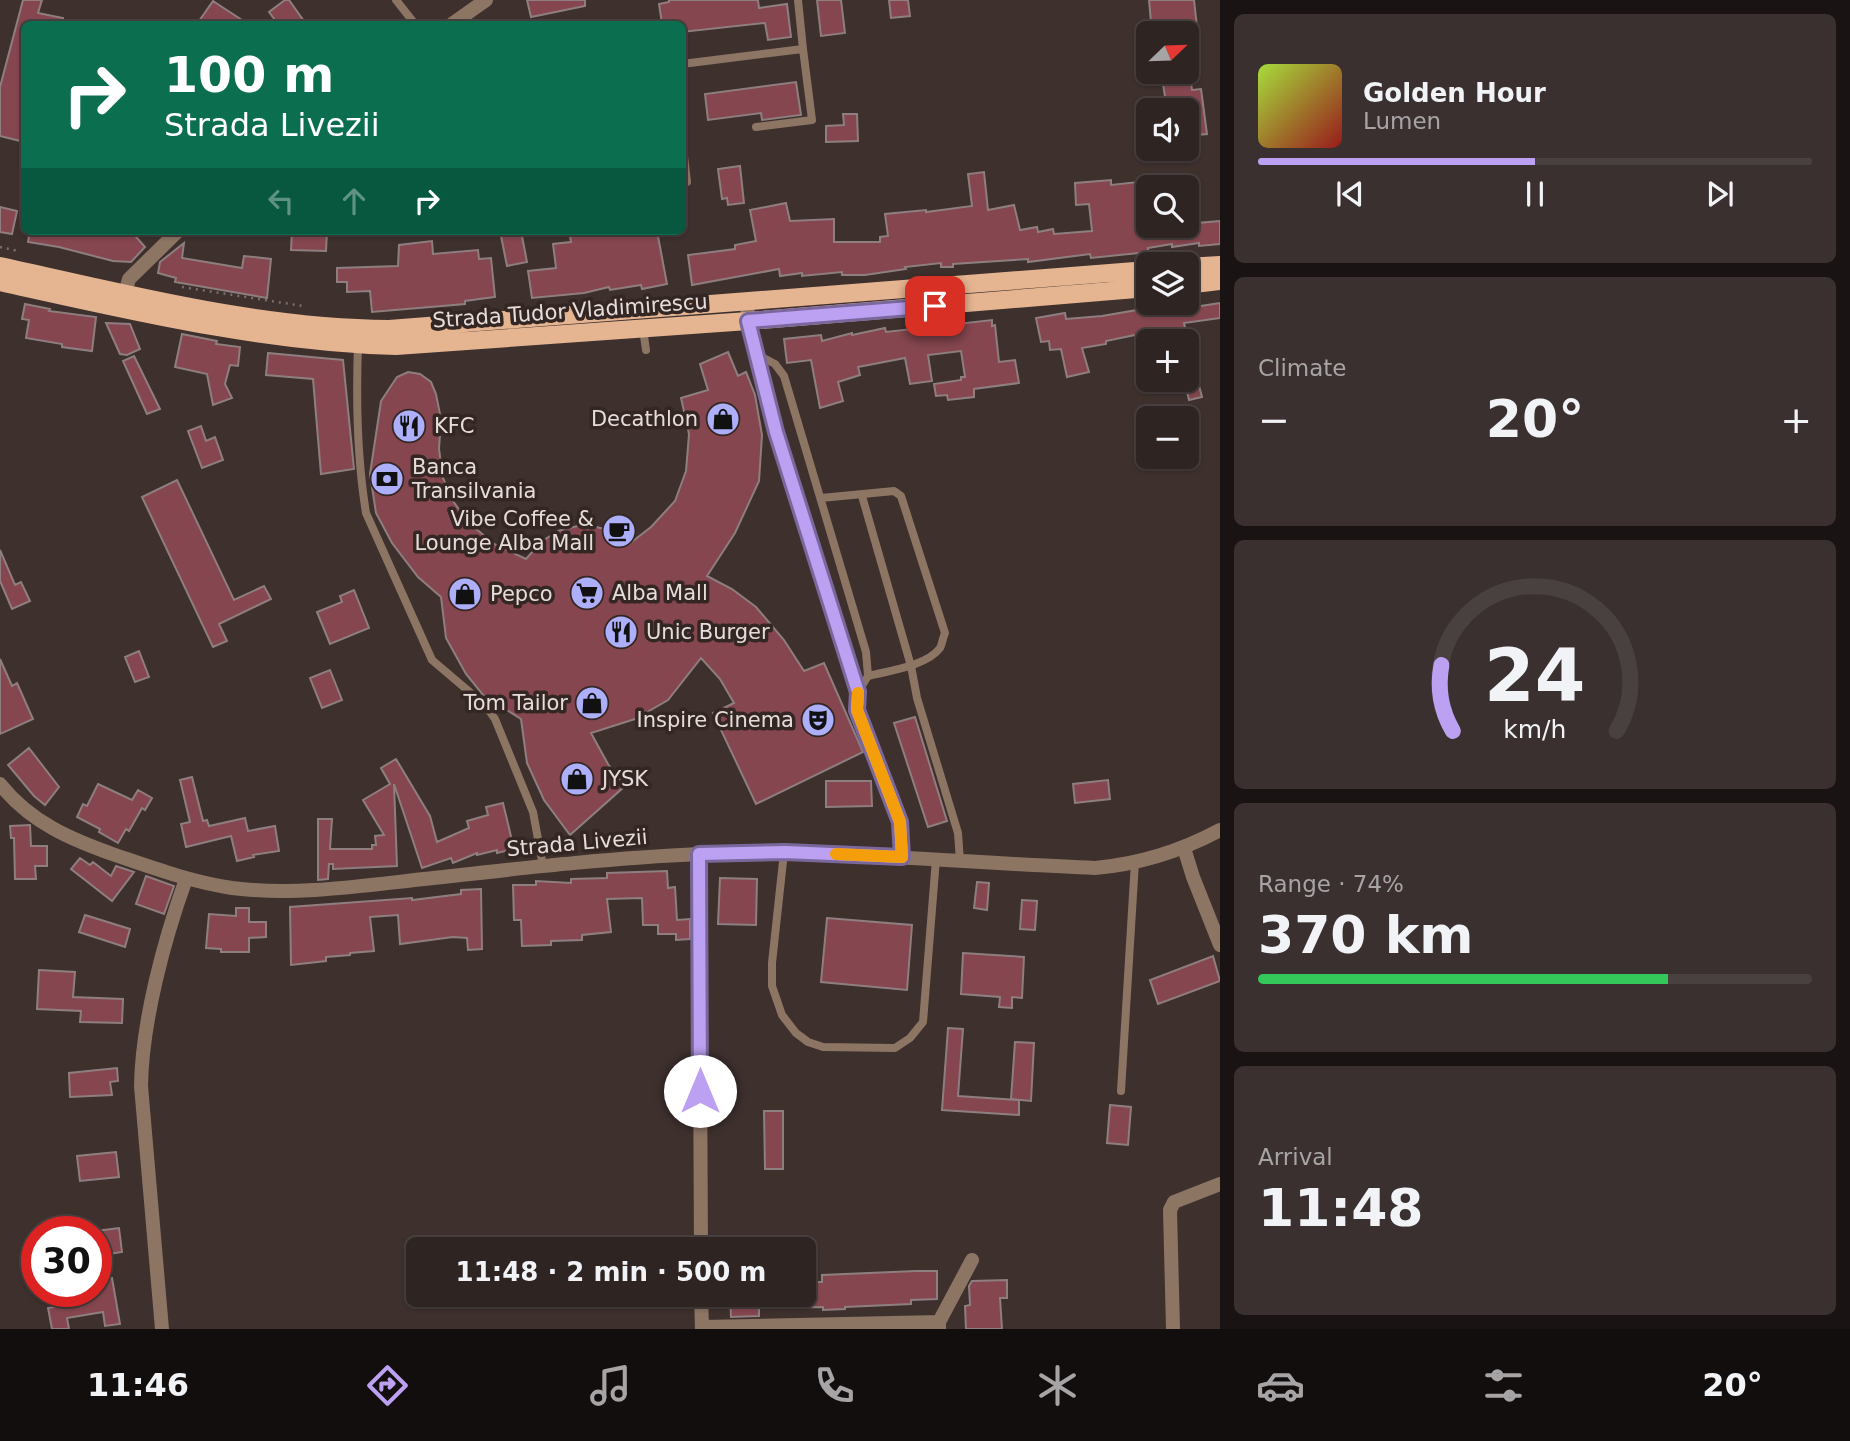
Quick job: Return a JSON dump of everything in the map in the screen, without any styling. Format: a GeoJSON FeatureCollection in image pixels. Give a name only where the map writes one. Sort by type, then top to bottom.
{"type":"FeatureCollection","features":[{"type":"Feature","properties":{"kind":"main road"},"geometry":{"type":"LineString","coordinates":[[1199,262],[1220,265]]}},
{"type":"Feature","properties":{"kind":"main road","name":"Strada Tudor Vladimirescu"},"geometry":{"type":"LineString","coordinates":[[0,282],[123,301],[357,329],[420,327],[746,302],[1136,264]]}},
{"type":"Feature","properties":{"kind":"main road","name":"Strada Tudor Vladimirescu"},"geometry":{"type":"LineString","coordinates":[[0,266],[247,334],[358,345],[421,345],[1136,289]]}},
{"type":"Feature","properties":{"kind":"main road"},"geometry":{"type":"LineString","coordinates":[[1199,283],[1220,281]]}},
{"type":"Feature","properties":{"kind":"street"},"geometry":{"type":"LineString","coordinates":[[456,21],[486,0]]}},
{"type":"Feature","properties":{"kind":"street"},"geometry":{"type":"LineString","coordinates":[[123,301],[129,279],[174,235]]}},
{"type":"Feature","properties":{"kind":"street"},"geometry":{"type":"LineString","coordinates":[[746,302],[748,321],[776,432],[858,692],[857,710],[900,822],[902,857]]}},
{"type":"Feature","properties":{"kind":"street","name":"Strada Livezii"},"geometry":{"type":"LineString","coordinates":[[0,783],[18,804],[38,821],[73,841],[186,880],[284,892],[331,890],[543,866],[699,854],[785,852],[1095,868],[1135,862],[1184,848],[1220,830]]}},
{"type":"Feature","properties":{"kind":"street"},"geometry":{"type":"LineString","coordinates":[[1184,848],[1220,945]]}},
{"type":"Feature","properties":{"kind":"street"},"geometry":{"type":"LineString","coordinates":[[699,854],[701,1237]]}},
{"type":"Feature","properties":{"kind":"street"},"geometry":{"type":"LineString","coordinates":[[162,1329],[141,1086],[142,1052],[171,920],[186,880]]}},
{"type":"Feature","properties":{"kind":"street"},"geometry":{"type":"LineString","coordinates":[[1173,1329],[1170,1210],[1174,1202],[1220,1184]]}},
{"type":"Feature","properties":{"kind":"street"},"geometry":{"type":"LineString","coordinates":[[701,1307],[702,1328],[939,1326],[972,1260]]}},
{"type":"Feature","properties":{"kind":"lane"},"geometry":{"type":"LineString","coordinates":[[756,127],[812,120],[798,0]]}},
{"type":"Feature","properties":{"kind":"lane"},"geometry":{"type":"LineString","coordinates":[[400,2],[413,21]]}},
{"type":"Feature","properties":{"kind":"lane"},"geometry":{"type":"LineString","coordinates":[[686,64],[803,49]]}},
{"type":"Feature","properties":{"kind":"lane"},"geometry":{"type":"LineString","coordinates":[[642,328],[646,350]]}},
{"type":"Feature","properties":{"kind":"lane"},"geometry":{"type":"LineString","coordinates":[[358,345],[362,488],[366,513],[432,660],[485,705],[495,719],[533,812],[543,866]]}},
{"type":"Feature","properties":{"kind":"lane"},"geometry":{"type":"LineString","coordinates":[[756,354],[775,364],[784,376],[821,498],[866,652],[868,676],[858,692]]}},
{"type":"Feature","properties":{"kind":"lane"},"geometry":{"type":"LineString","coordinates":[[821,498],[894,491],[901,496],[945,633],[940,648],[912,666],[868,676]]}},
{"type":"Feature","properties":{"kind":"lane"},"geometry":{"type":"LineString","coordinates":[[862,496],[912,666],[917,698],[958,834],[960,861]]}},
{"type":"Feature","properties":{"kind":"lane"},"geometry":{"type":"LineString","coordinates":[[785,852],[772,963],[772,985],[782,1015],[796,1033],[808,1042],[822,1047],[895,1048],[910,1038],[922,1022],[936,859]]}},
{"type":"Feature","properties":{"kind":"lane"},"geometry":{"type":"LineString","coordinates":[[1121,1091],[1135,862]]}},
{"type":"Feature","properties":{"kind":"path"},"geometry":{"type":"LineString","coordinates":[[171,285],[309,307]]}},
{"type":"Feature","properties":{"kind":"building"},"geometry":{"type":"Polygon","coordinates":[[[23,0],[42,0],[38,13],[63,18],[63,21],[21,21],[21,141],[0,136],[0,87],[23,0]]]}},
{"type":"Feature","properties":{"kind":"building"},"geometry":{"type":"Polygon","coordinates":[[[289,0],[304,21],[276,21],[269,12],[289,0]]]}},
{"type":"Feature","properties":{"kind":"building"},"geometry":{"type":"Polygon","coordinates":[[[527,0],[585,0],[585,6],[531,17],[527,0]]]}},
{"type":"Feature","properties":{"kind":"building"},"geometry":{"type":"Polygon","coordinates":[[[758,0],[759,8],[787,4],[791,37],[768,40],[765,23],[686,32],[686,21],[662,21],[659,4],[758,0]]]}},
{"type":"Feature","properties":{"kind":"building"},"geometry":{"type":"Polygon","coordinates":[[[817,0],[841,0],[845,33],[821,36],[817,0]]]}},
{"type":"Feature","properties":{"kind":"building"},"geometry":{"type":"Polygon","coordinates":[[[889,0],[908,0],[910,16],[891,18],[889,0]]]}},
{"type":"Feature","properties":{"kind":"building"},"geometry":{"type":"Polygon","coordinates":[[[1149,0],[1194,0],[1196,21],[1151,21],[1149,0]]]}},
{"type":"Feature","properties":{"kind":"building"},"geometry":{"type":"Polygon","coordinates":[[[213,1],[243,21],[199,21],[213,1]]]}},
{"type":"Feature","properties":{"kind":"building"},"geometry":{"type":"Polygon","coordinates":[[[796,82],[801,115],[762,120],[761,113],[708,120],[705,94],[796,82]]]}},
{"type":"Feature","properties":{"kind":"building"},"geometry":{"type":"Polygon","coordinates":[[[1163,84],[1191,84],[1192,90],[1201,89],[1207,134],[1199,135],[1199,98],[1165,98],[1163,84]]]}},
{"type":"Feature","properties":{"kind":"building"},"geometry":{"type":"Polygon","coordinates":[[[843,114],[857,114],[858,141],[826,142],[826,126],[844,125],[843,114]]]}},
{"type":"Feature","properties":{"kind":"building"},"geometry":{"type":"Polygon","coordinates":[[[740,166],[744,203],[728,205],[727,198],[722,199],[718,169],[740,166]]]}},
{"type":"Feature","properties":{"kind":"building"},"geometry":{"type":"Polygon","coordinates":[[[984,172],[988,210],[1014,205],[1020,230],[1037,227],[1038,232],[1053,229],[1054,234],[1092,231],[1089,204],[1076,205],[1075,183],[1111,180],[1111,185],[1136,182],[1136,238],[1199,238],[1199,223],[1220,221],[1220,244],[1199,246],[1199,243],[1172,247],[1172,244],[1148,248],[1148,252],[1091,258],[1090,254],[1028,262],[1028,259],[953,264],[953,267],[941,267],[941,263],[865,275],[842,275],[842,272],[780,276],[779,269],[692,285],[688,255],[735,249],[735,245],[756,241],[750,210],[786,203],[790,221],[834,219],[834,242],[880,242],[880,237],[888,236],[885,214],[972,206],[968,174],[984,172]]]}},
{"type":"Feature","properties":{"kind":"building"},"geometry":{"type":"Polygon","coordinates":[[[0,207],[17,211],[12,234],[0,232],[0,207]]]}},
{"type":"Feature","properties":{"kind":"building"},"geometry":{"type":"Polygon","coordinates":[[[29,235],[134,235],[145,247],[131,262],[113,261],[28,242],[29,235]]]}},
{"type":"Feature","properties":{"kind":"building"},"geometry":{"type":"Polygon","coordinates":[[[292,235],[327,235],[326,251],[291,250],[292,235]]]}},
{"type":"Feature","properties":{"kind":"building"},"geometry":{"type":"Polygon","coordinates":[[[501,235],[522,235],[527,262],[507,266],[501,235]]]}},
{"type":"Feature","properties":{"kind":"building"},"geometry":{"type":"Polygon","coordinates":[[[570,235],[658,235],[667,284],[642,289],[641,285],[610,290],[609,287],[584,293],[532,298],[528,271],[556,268],[553,244],[571,242],[570,235]]]}},
{"type":"Feature","properties":{"kind":"building"},"geometry":{"type":"Polygon","coordinates":[[[432,241],[433,254],[478,250],[479,259],[491,258],[495,297],[465,301],[465,304],[372,312],[370,291],[347,292],[347,282],[337,282],[337,268],[398,266],[399,245],[432,241]]]}},
{"type":"Feature","properties":{"kind":"building"},"geometry":{"type":"Polygon","coordinates":[[[184,243],[182,258],[242,268],[244,256],[271,259],[267,298],[175,282],[176,278],[158,273],[160,262],[184,243]]]}},
{"type":"Feature","properties":{"kind":"building"},"geometry":{"type":"Polygon","coordinates":[[[1220,303],[1220,318],[1184,323],[1185,329],[1136,329],[1136,340],[1135,335],[1082,348],[1089,372],[1067,377],[1061,349],[1050,350],[1049,341],[1041,342],[1036,318],[1065,313],[1066,319],[1136,310],[1136,315],[1199,315],[1199,306],[1220,303]]]}},
{"type":"Feature","properties":{"kind":"building"},"geometry":{"type":"Polygon","coordinates":[[[25,304],[50,309],[49,311],[96,317],[92,351],[26,338],[29,320],[22,319],[25,304]]]}},
{"type":"Feature","properties":{"kind":"building"},"geometry":{"type":"Polygon","coordinates":[[[992,320],[992,326],[995,325],[999,362],[1015,360],[1019,383],[974,389],[974,397],[948,400],[947,395],[936,396],[934,384],[965,377],[961,351],[928,355],[932,381],[910,384],[905,358],[858,367],[860,375],[838,382],[843,401],[820,408],[811,360],[787,363],[784,339],[821,335],[822,341],[885,328],[886,332],[992,320]]]}},
{"type":"Feature","properties":{"kind":"building"},"geometry":{"type":"Polygon","coordinates":[[[106,323],[130,324],[140,349],[127,355],[120,354],[106,323]]]}},
{"type":"Feature","properties":{"kind":"building"},"geometry":{"type":"Polygon","coordinates":[[[182,334],[217,341],[216,344],[240,347],[238,366],[230,365],[225,384],[232,398],[213,405],[207,374],[175,367],[182,334]]]}},
{"type":"Feature","properties":{"kind":"building","name":"Alba Mall"},"geometry":{"type":"Polygon","coordinates":[[[728,352],[738,376],[746,372],[755,395],[762,435],[759,481],[735,533],[707,576],[732,589],[756,607],[784,640],[804,671],[824,663],[863,752],[756,804],[713,713],[734,703],[720,679],[701,658],[668,700],[635,719],[591,733],[608,764],[625,786],[570,835],[544,800],[527,763],[521,719],[483,695],[466,674],[446,638],[441,597],[418,577],[392,543],[376,513],[370,474],[381,401],[397,377],[408,372],[420,374],[431,382],[441,419],[439,449],[443,478],[453,501],[468,522],[494,544],[526,559],[541,542],[558,531],[585,524],[608,530],[629,544],[651,527],[675,501],[686,471],[689,434],[681,398],[708,390],[700,364],[728,352]]]}},
{"type":"Feature","properties":{"kind":"building"},"geometry":{"type":"Polygon","coordinates":[[[268,353],[343,360],[354,469],[321,474],[313,379],[266,375],[268,353]]]}},
{"type":"Feature","properties":{"kind":"building"},"geometry":{"type":"Polygon","coordinates":[[[134,356],[160,409],[147,414],[123,361],[134,356]]]}},
{"type":"Feature","properties":{"kind":"building"},"geometry":{"type":"Polygon","coordinates":[[[1199,386],[1202,397],[1189,400],[1187,392],[1199,392],[1199,386]]]}},
{"type":"Feature","properties":{"kind":"building"},"geometry":{"type":"Polygon","coordinates":[[[201,426],[206,441],[215,437],[223,460],[202,468],[188,431],[201,426]]]}},
{"type":"Feature","properties":{"kind":"building"},"geometry":{"type":"Polygon","coordinates":[[[177,480],[234,600],[264,586],[271,599],[219,624],[227,641],[213,647],[142,497],[177,480]]]}},
{"type":"Feature","properties":{"kind":"building"},"geometry":{"type":"Polygon","coordinates":[[[0,550],[15,585],[21,582],[30,601],[12,609],[0,581],[0,550]]]}},
{"type":"Feature","properties":{"kind":"building"},"geometry":{"type":"Polygon","coordinates":[[[354,590],[369,628],[330,644],[317,612],[342,602],[340,596],[354,590]]]}},
{"type":"Feature","properties":{"kind":"building"},"geometry":{"type":"Polygon","coordinates":[[[139,651],[149,677],[135,682],[125,657],[139,651]]]}},
{"type":"Feature","properties":{"kind":"building"},"geometry":{"type":"Polygon","coordinates":[[[0,659],[12,686],[17,683],[33,719],[0,734],[0,659]]]}},
{"type":"Feature","properties":{"kind":"building"},"geometry":{"type":"Polygon","coordinates":[[[330,670],[342,700],[322,708],[310,678],[330,670]]]}},
{"type":"Feature","properties":{"kind":"building"},"geometry":{"type":"Polygon","coordinates":[[[915,717],[947,821],[928,827],[894,723],[915,717]]]}},
{"type":"Feature","properties":{"kind":"building"},"geometry":{"type":"Polygon","coordinates":[[[29,748],[59,787],[45,805],[8,765],[29,748]]]}},
{"type":"Feature","properties":{"kind":"building"},"geometry":{"type":"Polygon","coordinates":[[[396,759],[430,816],[437,842],[469,828],[467,821],[488,815],[486,807],[503,803],[514,849],[497,853],[497,850],[477,853],[453,863],[451,858],[422,868],[394,784],[397,866],[333,869],[333,864],[329,864],[328,879],[318,880],[318,819],[332,819],[330,849],[372,849],[372,845],[376,845],[375,836],[384,835],[363,800],[390,784],[381,768],[396,759]]]}},
{"type":"Feature","properties":{"kind":"building"},"geometry":{"type":"Polygon","coordinates":[[[192,777],[203,821],[207,820],[209,826],[245,818],[248,831],[275,826],[279,851],[253,855],[254,857],[237,861],[231,836],[186,847],[181,824],[190,822],[180,780],[192,777]]]}},
{"type":"Feature","properties":{"kind":"building"},"geometry":{"type":"Polygon","coordinates":[[[1108,780],[1110,799],[1075,803],[1073,784],[1108,780]]]}},
{"type":"Feature","properties":{"kind":"building"},"geometry":{"type":"Polygon","coordinates":[[[826,781],[871,781],[872,806],[826,807],[826,781]]]}},
{"type":"Feature","properties":{"kind":"building"},"geometry":{"type":"Polygon","coordinates":[[[98,784],[132,800],[138,790],[152,798],[118,843],[99,832],[100,829],[77,817],[83,804],[87,806],[98,784]]]}},
{"type":"Feature","properties":{"kind":"building"},"geometry":{"type":"Polygon","coordinates":[[[30,825],[31,846],[47,846],[47,866],[35,866],[36,879],[15,879],[14,838],[11,838],[10,826],[30,825]]]}},
{"type":"Feature","properties":{"kind":"building"},"geometry":{"type":"Polygon","coordinates":[[[80,858],[90,865],[93,862],[111,876],[116,866],[134,872],[112,901],[71,869],[80,858]]]}},
{"type":"Feature","properties":{"kind":"building"},"geometry":{"type":"Polygon","coordinates":[[[667,871],[668,888],[675,887],[677,920],[690,919],[690,939],[676,940],[676,934],[658,934],[658,925],[643,925],[642,898],[607,899],[611,932],[582,935],[582,940],[551,941],[551,945],[522,946],[521,920],[514,920],[513,885],[536,885],[536,881],[571,883],[571,879],[607,878],[607,873],[667,871]]]}},
{"type":"Feature","properties":{"kind":"building"},"geometry":{"type":"Polygon","coordinates":[[[146,876],[174,886],[164,914],[136,904],[146,876]]]}},
{"type":"Feature","properties":{"kind":"building"},"geometry":{"type":"Polygon","coordinates":[[[720,878],[757,879],[756,925],[718,924],[720,878]]]}},
{"type":"Feature","properties":{"kind":"building"},"geometry":{"type":"Polygon","coordinates":[[[977,882],[989,883],[987,910],[974,908],[977,882]]]}},
{"type":"Feature","properties":{"kind":"building"},"geometry":{"type":"Polygon","coordinates":[[[481,889],[482,949],[468,950],[467,938],[453,937],[400,944],[398,915],[370,917],[374,951],[291,965],[290,907],[412,900],[461,894],[461,890],[481,889]]]}},
{"type":"Feature","properties":{"kind":"building"},"geometry":{"type":"Polygon","coordinates":[[[1022,900],[1037,901],[1035,930],[1020,929],[1022,900]]]}},
{"type":"Feature","properties":{"kind":"building"},"geometry":{"type":"Polygon","coordinates":[[[236,908],[249,908],[249,922],[266,922],[266,937],[249,938],[249,952],[221,952],[221,949],[206,948],[209,914],[236,916],[236,908]]]}},
{"type":"Feature","properties":{"kind":"building"},"geometry":{"type":"Polygon","coordinates":[[[85,915],[130,929],[125,947],[79,932],[85,915]]]}},
{"type":"Feature","properties":{"kind":"building"},"geometry":{"type":"Polygon","coordinates":[[[827,918],[912,925],[907,990],[821,982],[827,918]]]}},
{"type":"Feature","properties":{"kind":"building"},"geometry":{"type":"Polygon","coordinates":[[[963,953],[1024,957],[1022,998],[1012,997],[1012,1008],[999,1007],[1000,997],[961,994],[963,953]]]}},
{"type":"Feature","properties":{"kind":"building"},"geometry":{"type":"Polygon","coordinates":[[[1213,956],[1220,981],[1158,1004],[1150,980],[1213,956]]]}},
{"type":"Feature","properties":{"kind":"building"},"geometry":{"type":"Polygon","coordinates":[[[39,970],[75,972],[73,997],[123,999],[122,1023],[80,1022],[81,1011],[37,1009],[39,970]]]}},
{"type":"Feature","properties":{"kind":"building"},"geometry":{"type":"Polygon","coordinates":[[[948,1028],[963,1029],[958,1096],[1019,1100],[1019,1115],[942,1110],[948,1028]]]}},
{"type":"Feature","properties":{"kind":"building"},"geometry":{"type":"Polygon","coordinates":[[[1015,1042],[1034,1043],[1031,1101],[1011,1099],[1015,1042]]]}},
{"type":"Feature","properties":{"kind":"building"},"geometry":{"type":"Polygon","coordinates":[[[117,1068],[118,1081],[110,1082],[112,1095],[70,1097],[69,1073],[117,1068]]]}},
{"type":"Feature","properties":{"kind":"building"},"geometry":{"type":"Polygon","coordinates":[[[1110,1105],[1131,1107],[1128,1145],[1107,1143],[1110,1105]]]}},
{"type":"Feature","properties":{"kind":"building"},"geometry":{"type":"Polygon","coordinates":[[[764,1111],[783,1111],[783,1169],[765,1169],[764,1111]]]}},
{"type":"Feature","properties":{"kind":"building"},"geometry":{"type":"Polygon","coordinates":[[[116,1152],[119,1177],[80,1181],[77,1156],[116,1152]]]}},
{"type":"Feature","properties":{"kind":"building"},"geometry":{"type":"Polygon","coordinates":[[[119,1228],[122,1252],[112,1254],[112,1229],[119,1228]]]}},
{"type":"Feature","properties":{"kind":"building"},"geometry":{"type":"Polygon","coordinates":[[[937,1271],[937,1299],[911,1300],[911,1304],[845,1309],[759,1308],[759,1316],[731,1317],[731,1307],[816,1307],[816,1282],[822,1282],[822,1275],[937,1271]]]}},
{"type":"Feature","properties":{"kind":"building"},"geometry":{"type":"Polygon","coordinates":[[[112,1278],[120,1324],[105,1326],[103,1312],[67,1318],[69,1329],[52,1329],[48,1308],[112,1307],[112,1278]]]}},
{"type":"Feature","properties":{"kind":"building"},"geometry":{"type":"Polygon","coordinates":[[[1007,1280],[1007,1298],[1000,1298],[1002,1329],[966,1329],[965,1306],[970,1305],[969,1286],[972,1281],[1007,1280]]]}},
{"type":"Feature","properties":{"kind":"slow traffic"},"geometry":{"type":"LineString","coordinates":[[836,854],[902,857],[900,822],[857,710],[858,693]]}},
{"type":"Feature","properties":{"kind":"place","name":"Decathlon"},"geometry":{"type":"Point","coordinates":[723,419]}},
{"type":"Feature","properties":{"kind":"place","name":"KFC"},"geometry":{"type":"Point","coordinates":[409,426]}},
{"type":"Feature","properties":{"kind":"place","name":"Banca Transilvania"},"geometry":{"type":"Point","coordinates":[387,479]}},
{"type":"Feature","properties":{"kind":"place","name":"Vibe Coffee & Lounge Alba Mall"},"geometry":{"type":"Point","coordinates":[619,531]}},
{"type":"Feature","properties":{"kind":"place","name":"Alba Mall"},"geometry":{"type":"Point","coordinates":[587,593]}},
{"type":"Feature","properties":{"kind":"place","name":"Pepco"},"geometry":{"type":"Point","coordinates":[465,594]}},
{"type":"Feature","properties":{"kind":"place","name":"Unic Burger"},"geometry":{"type":"Point","coordinates":[621,632]}},
{"type":"Feature","properties":{"kind":"place","name":"Tom Tailor"},"geometry":{"type":"Point","coordinates":[592,703]}},
{"type":"Feature","properties":{"kind":"place","name":"Inspire Cinema"},"geometry":{"type":"Point","coordinates":[818,720]}},
{"type":"Feature","properties":{"kind":"place","name":"JYSK"},"geometry":{"type":"Point","coordinates":[577,779]}},
{"type":"Feature","properties":{"kind":"route"},"geometry":{"type":"LineString","coordinates":[[700,1091],[699,854],[785,852],[902,857],[900,822],[857,710],[858,692],[776,432],[748,321],[935,306]]}}]}
